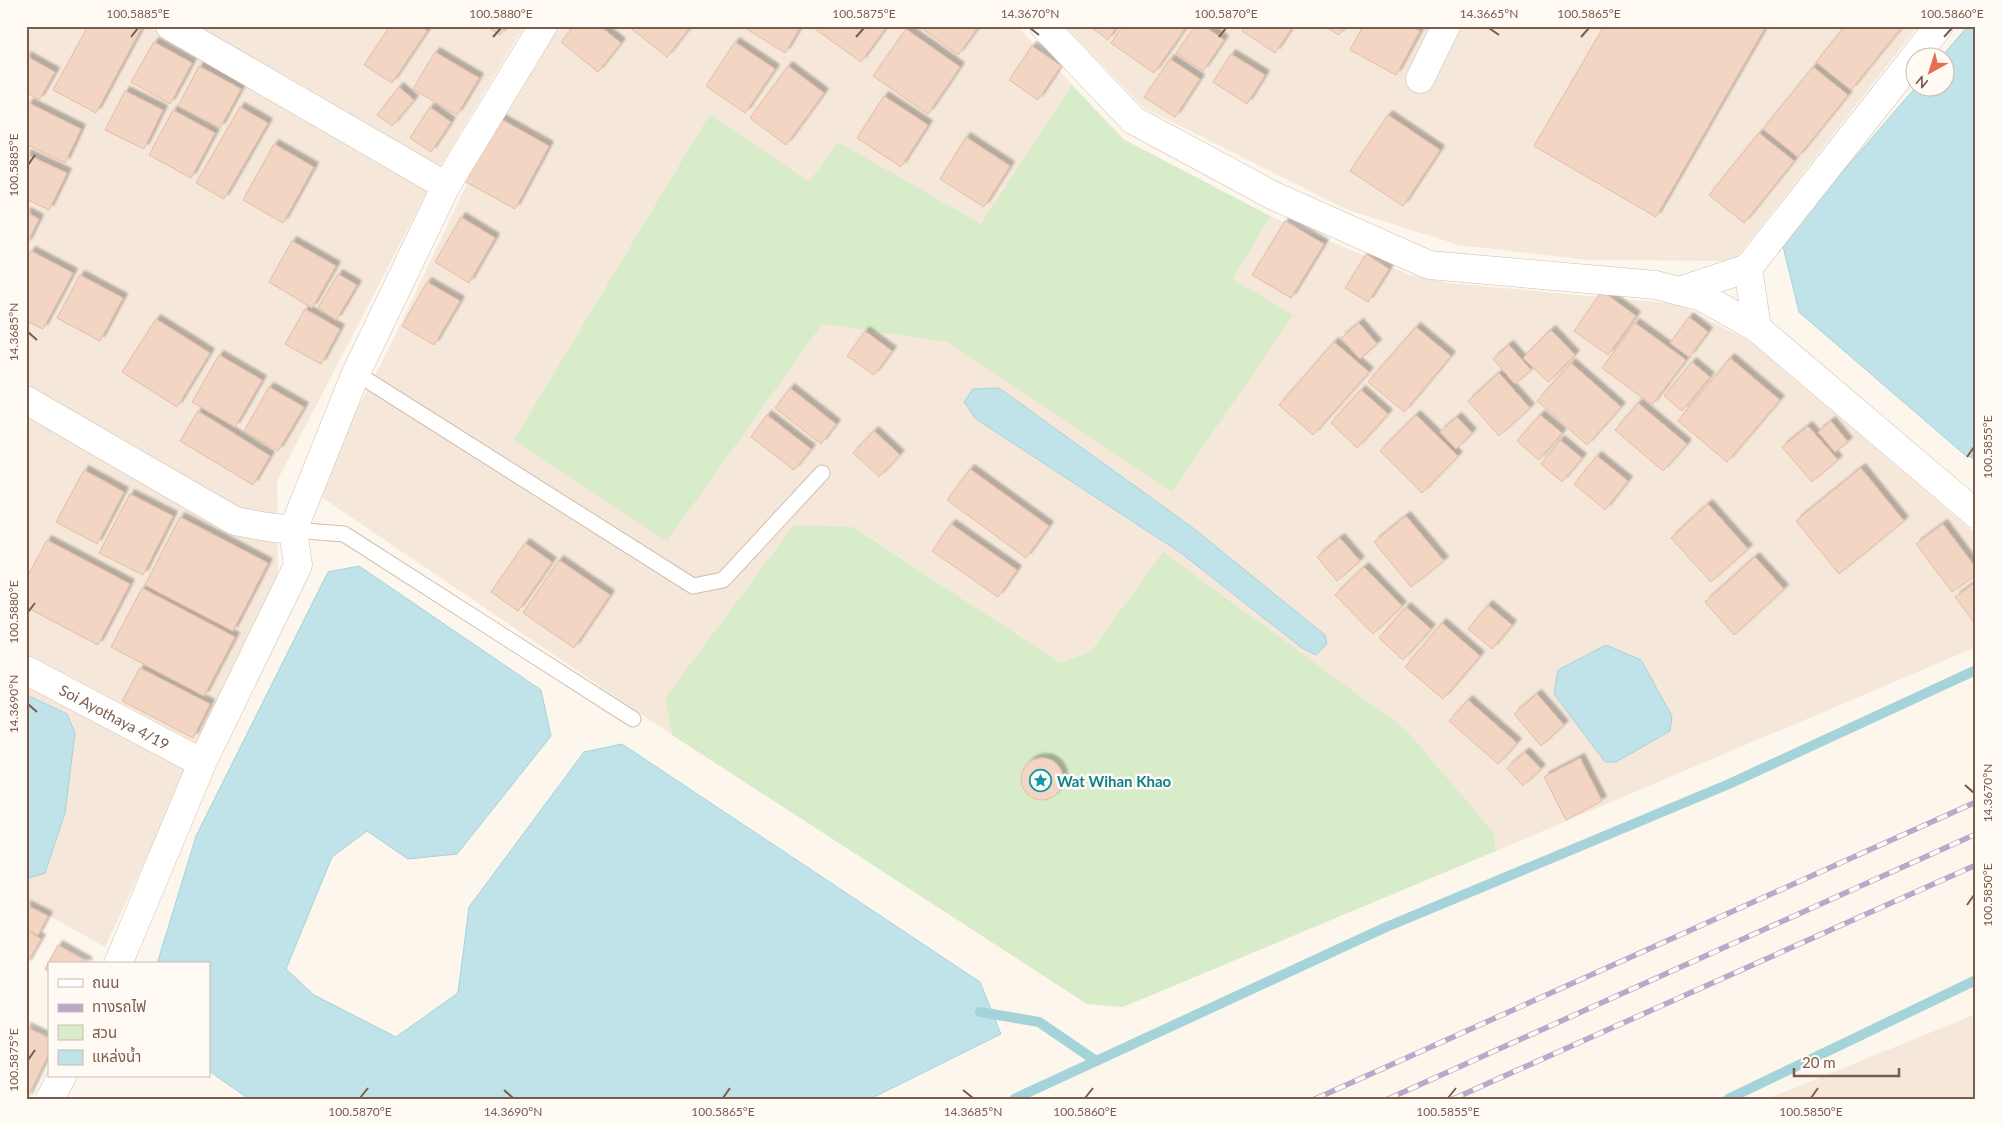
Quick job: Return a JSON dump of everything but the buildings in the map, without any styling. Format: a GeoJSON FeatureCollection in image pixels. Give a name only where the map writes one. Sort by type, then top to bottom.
{"type":"FeatureCollection","features":[{"type":"Feature","properties":{"kind":"street"},"geometry":{"type":"LineString","coordinates":[[170,26],[446,186]]}},
{"type":"Feature","properties":{"kind":"street"},"geometry":{"type":"LineString","coordinates":[[119,962],[202,763],[298,566],[292,530],[356,373],[446,186],[543,26]]}},
{"type":"Feature","properties":{"kind":"street"},"geometry":{"type":"LineString","coordinates":[[1044,26],[1133,120],[1272,195],[1429,265],[1656,285],[1702,297],[1757,328],[1976,514]]}},
{"type":"Feature","properties":{"kind":"street"},"geometry":{"type":"LineString","coordinates":[[1420,79],[1446,26]]}},
{"type":"Feature","properties":{"kind":"street"},"geometry":{"type":"LineString","coordinates":[[1679,291],[1748,268],[1939,26]]}},
{"type":"Feature","properties":{"kind":"street"},"geometry":{"type":"LineString","coordinates":[[1748,268],[1757,328]]}},
{"type":"Feature","properties":{"kind":"street"},"geometry":{"type":"LineString","coordinates":[[26,400],[235,521],[292,530]]}},
{"type":"Feature","properties":{"kind":"street","name":"Soi Ayothaya 4/19"},"geometry":{"type":"LineString","coordinates":[[26,670],[202,763]]}},
{"type":"Feature","properties":{"kind":"street"},"geometry":{"type":"LineString","coordinates":[[50,1099],[61,1078]]}},
{"type":"Feature","properties":{"kind":"lane"},"geometry":{"type":"LineString","coordinates":[[356,373],[693,586],[723,580],[822,473]]}},
{"type":"Feature","properties":{"kind":"lane"},"geometry":{"type":"LineString","coordinates":[[292,530],[344,534],[633,720]]}},
{"type":"Feature","properties":{"kind":"shaded area"},"geometry":{"type":"Polygon","coordinates":[[[26,26],[524,26],[442,163],[277,481],[278,575],[105,947],[26,903],[26,26]]]}},
{"type":"Feature","properties":{"kind":"shaded area"},"geometry":{"type":"Polygon","coordinates":[[[555,26],[1017,26],[1123,139],[1270,216],[1410,275],[1449,283],[1677,304],[1754,344],[1976,534],[1976,647],[1496,851],[1494,833],[1163,553],[1091,651],[1060,663],[855,527],[665,698],[672,735],[317,494],[331,460],[393,340],[475,167],[555,26]]]}},
{"type":"Feature","properties":{"kind":"shaded area"},"geometry":{"type":"Polygon","coordinates":[[[1064,26],[1918,26],[1734,261],[1589,260],[1459,245],[1348,210],[1144,108],[1064,26]]]}},
{"type":"Feature","properties":{"kind":"shaded area"},"geometry":{"type":"Polygon","coordinates":[[[1976,1014],[1976,1099],[1767,1099],[1976,1014]]]}},
{"type":"Feature","properties":{"kind":"green space"},"geometry":{"type":"Polygon","coordinates":[[[1072,85],[1123,139],[1270,216],[1233,279],[1293,315],[1172,492],[948,342],[822,324],[667,541],[514,440],[710,114],[809,182],[838,142],[981,224],[1072,85]]]}},
{"type":"Feature","properties":{"kind":"green space"},"geometry":{"type":"Polygon","coordinates":[[[794,525],[854,527],[1060,663],[1091,651],[1163,552],[1405,729],[1494,833],[1496,851],[1123,1007],[1087,1004],[672,735],[665,698],[794,525]]]}},
{"type":"Feature","properties":{"kind":"water"},"geometry":{"type":"Polygon","coordinates":[[[1968,26],[1976,26],[1976,459],[1965,455],[1799,312],[1782,242],[1906,98],[1954,98],[1954,48],[1949,48],[1968,26]]]}},
{"type":"Feature","properties":{"kind":"water"},"geometry":{"type":"Polygon","coordinates":[[[999,388],[1193,528],[1325,635],[1327,644],[1316,655],[1302,648],[1181,553],[976,419],[964,402],[973,389],[999,388]]]}},
{"type":"Feature","properties":{"kind":"water"},"geometry":{"type":"Polygon","coordinates":[[[359,566],[541,690],[551,736],[457,854],[408,859],[367,831],[332,857],[286,969],[314,995],[396,1037],[458,993],[469,907],[584,752],[622,744],[980,982],[1001,1034],[870,1099],[249,1099],[210,1072],[210,962],[158,962],[196,836],[328,572],[359,566]]]}},
{"type":"Feature","properties":{"kind":"water"},"geometry":{"type":"Polygon","coordinates":[[[1606,645],[1641,660],[1672,716],[1670,731],[1616,762],[1605,762],[1554,694],[1558,670],[1606,645]]]}},
{"type":"Feature","properties":{"kind":"water"},"geometry":{"type":"Polygon","coordinates":[[[27,695],[67,714],[75,733],[65,813],[45,873],[26,879],[27,695]]]}},
{"type":"Feature","properties":{"kind":"waterway"},"geometry":{"type":"LineString","coordinates":[[1014,1099],[1384,928],[1729,784],[1976,670]]}},
{"type":"Feature","properties":{"kind":"waterway"},"geometry":{"type":"LineString","coordinates":[[1728,1099],[1976,980]]}},
{"type":"Feature","properties":{"kind":"waterway"},"geometry":{"type":"LineString","coordinates":[[980,1012],[1039,1022],[1096,1061]]}},
{"type":"Feature","properties":{"kind":"railway"},"geometry":{"type":"LineString","coordinates":[[1315,1099],[1976,802]]}},
{"type":"Feature","properties":{"kind":"railway"},"geometry":{"type":"LineString","coordinates":[[1388,1099],[1976,834]]}},
{"type":"Feature","properties":{"kind":"railway"},"geometry":{"type":"LineString","coordinates":[[1453,1099],[1976,865]]}},
{"type":"Feature","properties":{"kind":"place","name":"Wat Wihan Khao"},"geometry":{"type":"Point","coordinates":[1041,781]}}]}
